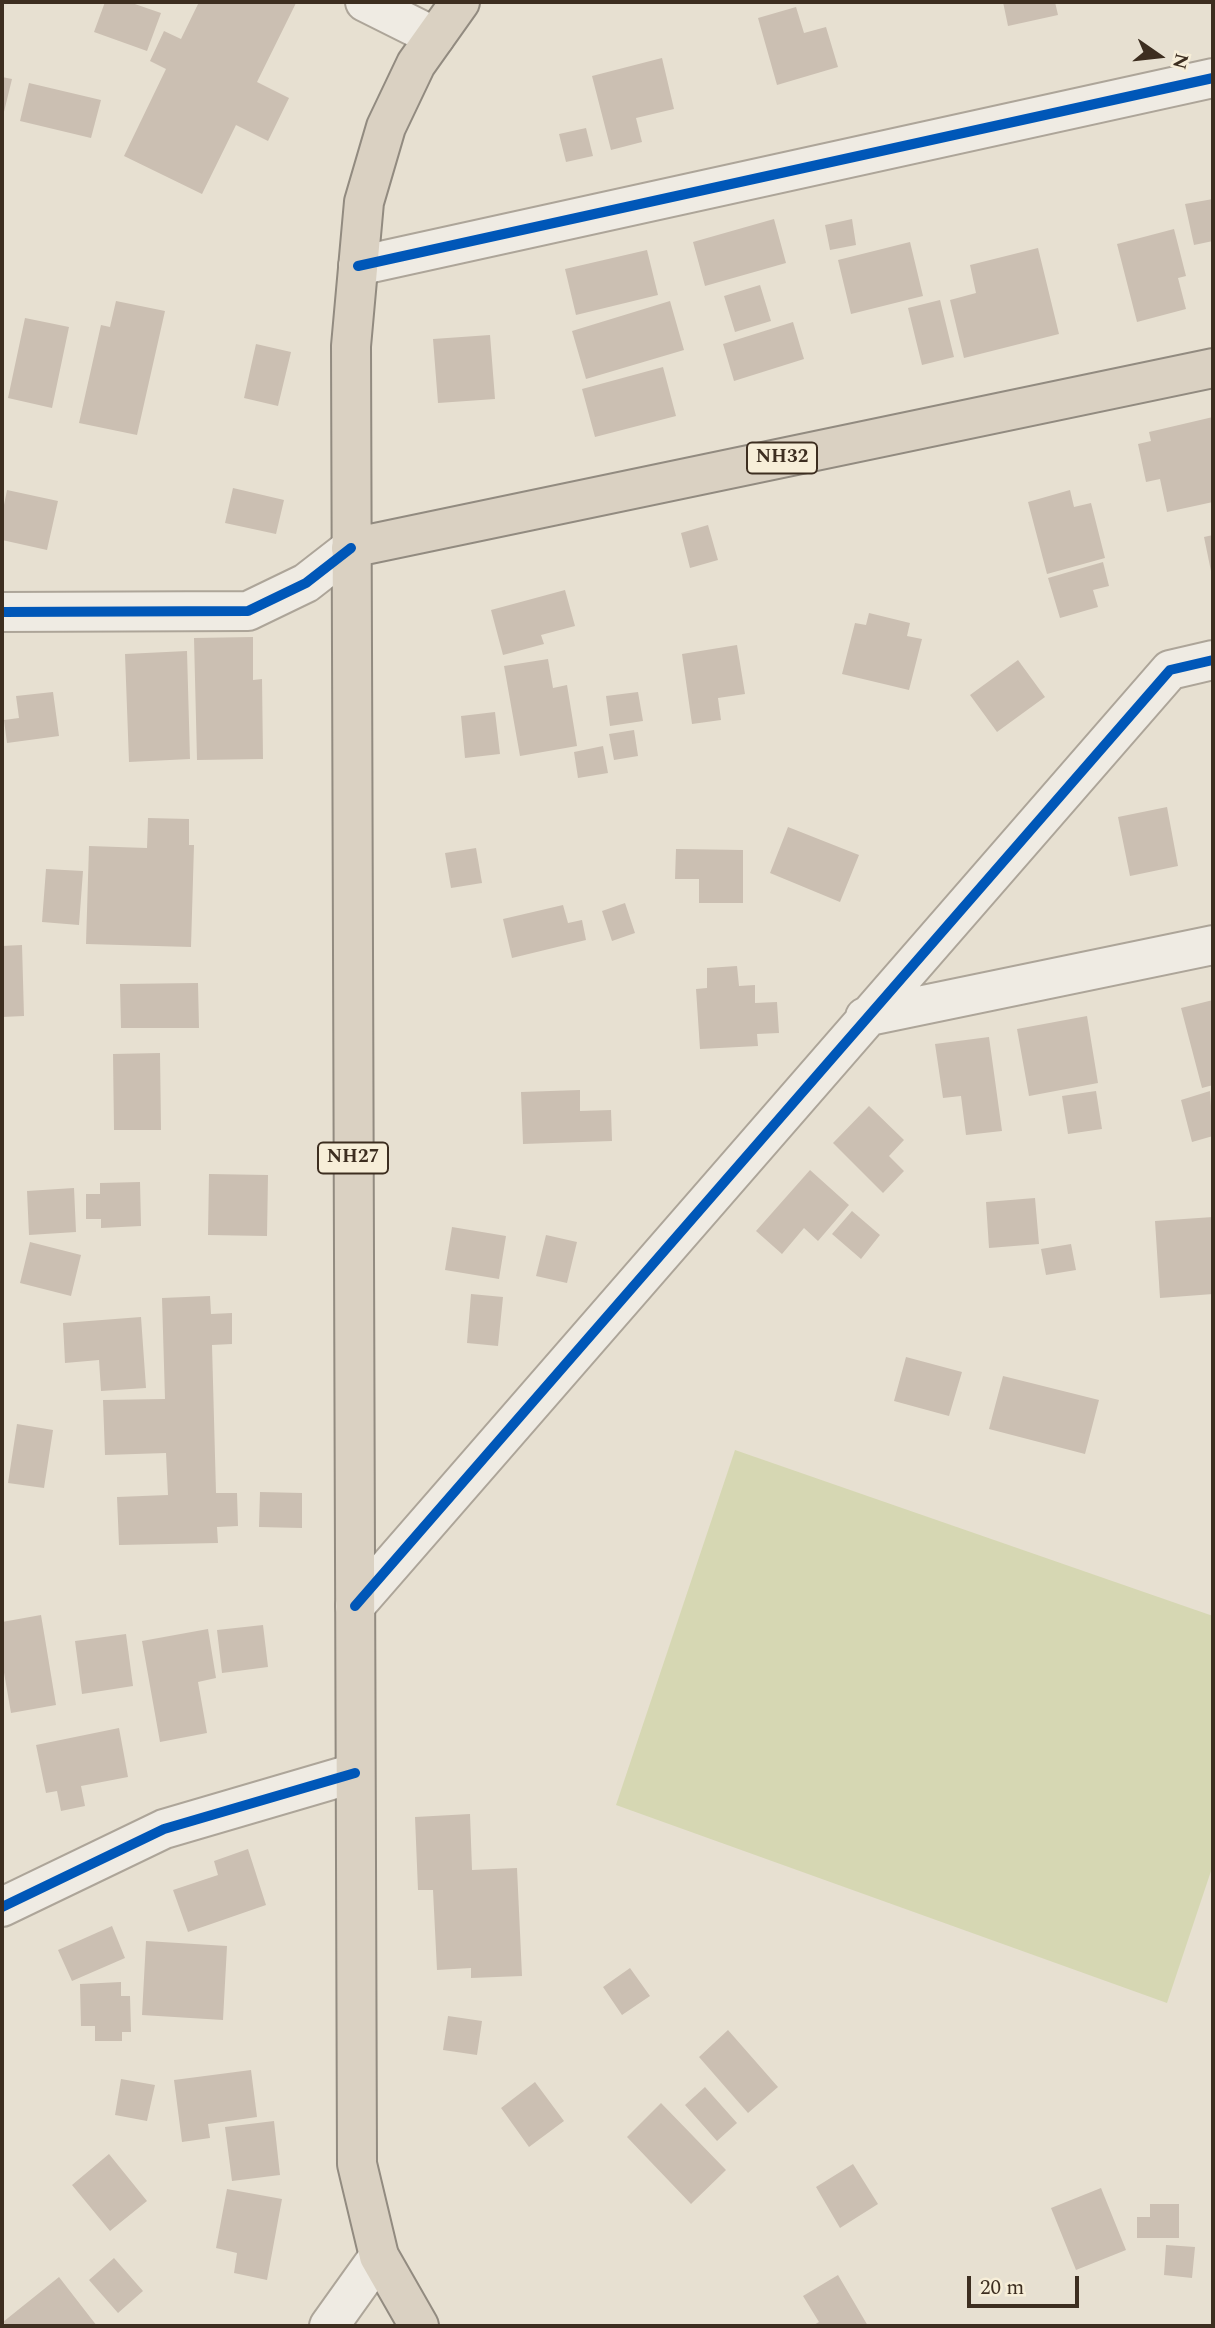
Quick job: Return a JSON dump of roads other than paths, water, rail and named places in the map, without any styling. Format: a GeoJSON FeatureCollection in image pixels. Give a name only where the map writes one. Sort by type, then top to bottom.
{"type":"FeatureCollection","features":[{"type":"Feature","properties":{"kind":"highway","name":"NH27"},"geometry":{"type":"LineString","coordinates":[[419,2326],[379,2256],[357,2164],[351,346],[364,202],[386,127],[416,64],[460,2]]}},
{"type":"Feature","properties":{"kind":"highway","name":"NH32"},"geometry":{"type":"LineString","coordinates":[[351,548],[1213,368]]}},
{"type":"Feature","properties":{"kind":"street"},"geometry":{"type":"LineString","coordinates":[[365,2],[435,37]]}},
{"type":"Feature","properties":{"kind":"street"},"geometry":{"type":"LineString","coordinates":[[358,266],[1213,78]]}},
{"type":"Feature","properties":{"kind":"street"},"geometry":{"type":"LineString","coordinates":[[2,612],[248,611],[306,583],[351,548]]}},
{"type":"Feature","properties":{"kind":"street"},"geometry":{"type":"LineString","coordinates":[[355,1606],[865,1017],[1170,670],[1213,660]]}},
{"type":"Feature","properties":{"kind":"street"},"geometry":{"type":"LineString","coordinates":[[865,1017],[1213,945]]}},
{"type":"Feature","properties":{"kind":"street"},"geometry":{"type":"LineString","coordinates":[[2,1907],[163,1829],[355,1773]]}},
{"type":"Feature","properties":{"kind":"street"},"geometry":{"type":"LineString","coordinates":[[329,2326],[379,2256]]}}]}
